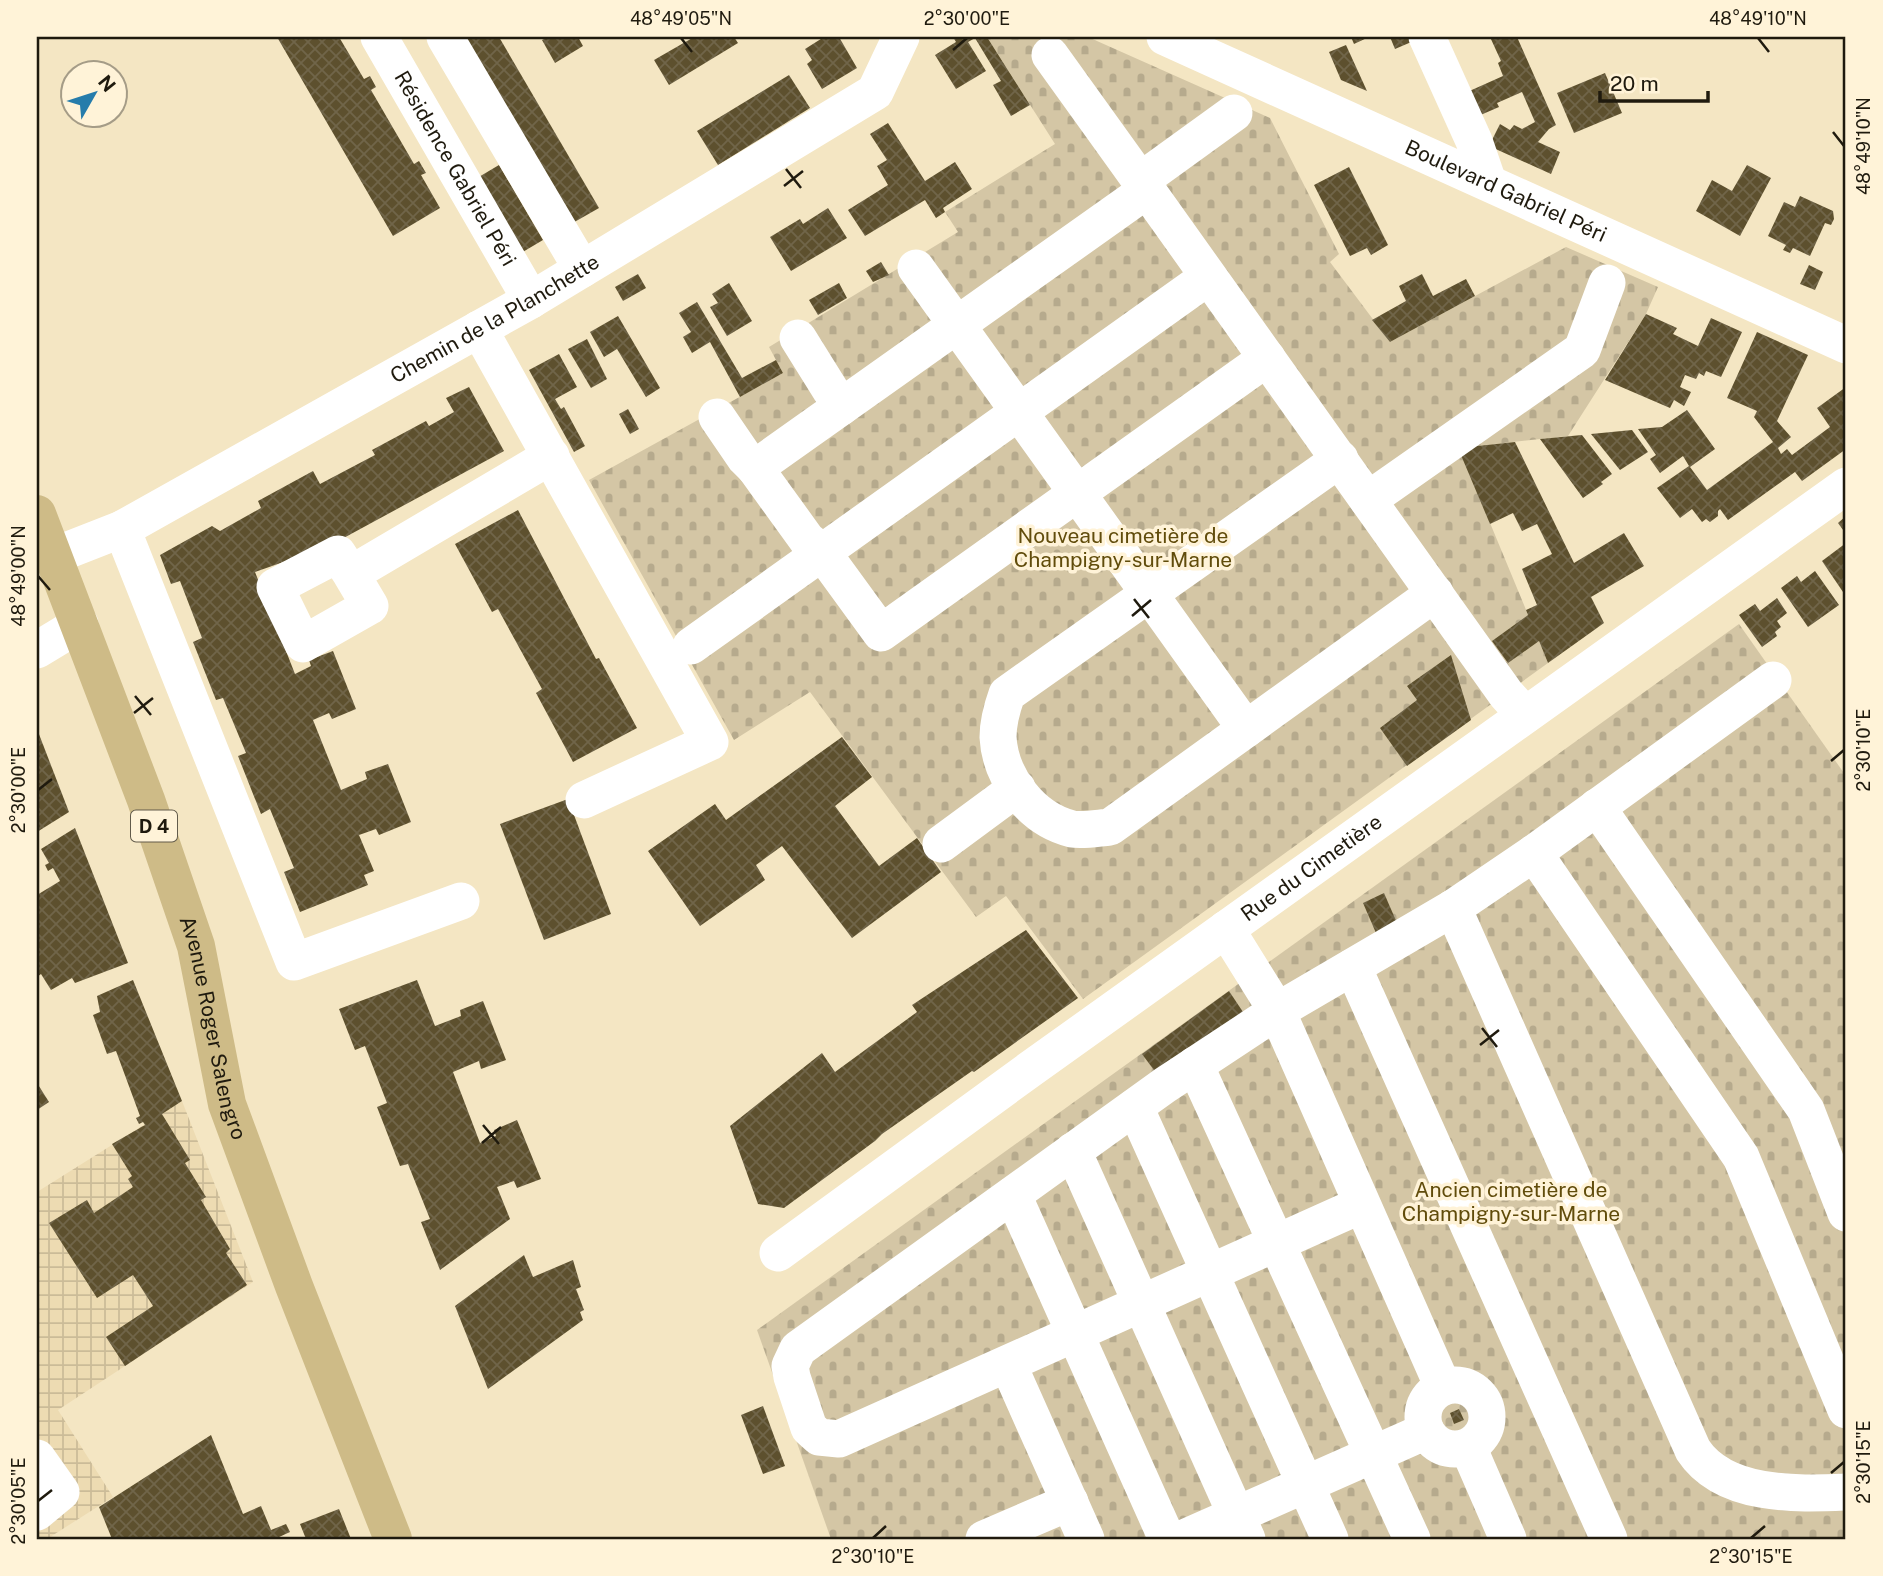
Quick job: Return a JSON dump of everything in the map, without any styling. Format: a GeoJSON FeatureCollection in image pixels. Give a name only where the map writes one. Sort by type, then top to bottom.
{"type":"FeatureCollection","features":[{"type":"Feature","properties":{"kind":"main road","name":"Avenue Roger Salengro"},"geometry":{"type":"LineString","coordinates":[[37,514],[146,800],[196,946],[227,1104],[294,1286],[393,1539]]}},
{"type":"Feature","properties":{"kind":"street","name":"Résidence Gabriel Péri"},"geometry":{"type":"LineString","coordinates":[[379,37],[531,300]]}},
{"type":"Feature","properties":{"kind":"street"},"geometry":{"type":"LineString","coordinates":[[445,37],[582,269]]}},
{"type":"Feature","properties":{"kind":"street","name":"Chemin de la Planchette"},"geometry":{"type":"LineString","coordinates":[[52,556],[122,529],[531,300],[875,92],[901,37]]}},
{"type":"Feature","properties":{"kind":"street","name":"Boulevard Gabriel Péri"},"geometry":{"type":"LineString","coordinates":[[1165,37],[1846,345]]}},
{"type":"Feature","properties":{"kind":"street"},"geometry":{"type":"LineString","coordinates":[[1427,37],[1474,141],[1488,182]]}},
{"type":"Feature","properties":{"kind":"street"},"geometry":{"type":"LineString","coordinates":[[1050,55],[1506,694],[1525,715]]}},
{"type":"Feature","properties":{"kind":"street"},"geometry":{"type":"LineString","coordinates":[[755,468],[957,325],[1144,185],[1234,113]]}},
{"type":"Feature","properties":{"kind":"street"},"geometry":{"type":"LineString","coordinates":[[916,268],[1246,729]]}},
{"type":"Feature","properties":{"kind":"street"},"geometry":{"type":"LineString","coordinates":[[691,646],[1208,277]]}},
{"type":"Feature","properties":{"kind":"street"},"geometry":{"type":"LineString","coordinates":[[1368,500],[1582,349],[1607,283]]}},
{"type":"Feature","properties":{"kind":"street"},"geometry":{"type":"LineString","coordinates":[[479,329],[710,742],[584,800]]}},
{"type":"Feature","properties":{"kind":"street"},"geometry":{"type":"LineString","coordinates":[[798,338],[841,407]]}},
{"type":"Feature","properties":{"kind":"street"},"geometry":{"type":"LineString","coordinates":[[717,417],[807,540],[822,552],[881,633],[1267,358]]}},
{"type":"Feature","properties":{"kind":"street"},"geometry":{"type":"LineString","coordinates":[[351,574],[551,456]]}},
{"type":"Feature","properties":{"kind":"street"},"geometry":{"type":"LineString","coordinates":[[1340,459],[1007,694],[1000,715],[998,737],[1004,769],[1017,788],[1042,815],[1073,829],[1110,827],[1435,593]]}},
{"type":"Feature","properties":{"kind":"street","name":"Rue du Cimetière"},"geometry":{"type":"LineString","coordinates":[[778,1253],[1029,1070],[1846,486]]}},
{"type":"Feature","properties":{"kind":"street"},"geometry":{"type":"LineString","coordinates":[[122,529],[294,962],[461,901]]}},
{"type":"Feature","properties":{"kind":"street"},"geometry":{"type":"LineString","coordinates":[[37,650],[80,624]]}},
{"type":"Feature","properties":{"kind":"street"},"geometry":{"type":"LineString","coordinates":[[1361,1205],[839,1439],[819,1437],[809,1428],[790,1366],[798,1349],[1195,1065],[1277,1011],[1452,908],[1534,853],[1773,680]]}},
{"type":"Feature","properties":{"kind":"street"},"geometry":{"type":"LineString","coordinates":[[942,844],[1017,788]]}},
{"type":"Feature","properties":{"kind":"street"},"geometry":{"type":"LineString","coordinates":[[1597,807],[1806,1110],[1846,1213]]}},
{"type":"Feature","properties":{"kind":"street"},"geometry":{"type":"LineString","coordinates":[[1534,853],[1741,1157],[1846,1410]]}},
{"type":"Feature","properties":{"kind":"street"},"geometry":{"type":"LineString","coordinates":[[1452,908],[1700,1461],[1740,1484],[1774,1490],[1846,1492]]}},
{"type":"Feature","properties":{"kind":"street"},"geometry":{"type":"LineString","coordinates":[[1226,929],[1277,1011],[1443,1387]]}},
{"type":"Feature","properties":{"kind":"street"},"geometry":{"type":"LineString","coordinates":[[1353,967],[1608,1539]]}},
{"type":"Feature","properties":{"kind":"street"},"geometry":{"type":"LineString","coordinates":[[1195,1065],[1412,1539]]}},
{"type":"Feature","properties":{"kind":"street"},"geometry":{"type":"LineString","coordinates":[[1135,1107],[1330,1539]]}},
{"type":"Feature","properties":{"kind":"street"},"geometry":{"type":"LineString","coordinates":[[1073,1151],[1242,1527]]}},
{"type":"Feature","properties":{"kind":"street"},"geometry":{"type":"LineString","coordinates":[[1013,1195],[1167,1539]]}},
{"type":"Feature","properties":{"kind":"street"},"geometry":{"type":"LineString","coordinates":[[1008,1364],[1086,1539]]}},
{"type":"Feature","properties":{"kind":"street"},"geometry":{"type":"LineString","coordinates":[[1443,1387],[1465,1387],[1483,1400],[1487,1410],[1484,1432],[1478,1441],[1468,1447],[1456,1450],[1444,1447],[1433,1441],[1426,1431],[1423,1418],[1425,1405],[1433,1394],[1443,1387]]}},
{"type":"Feature","properties":{"kind":"street"},"geometry":{"type":"LineString","coordinates":[[1182,1539],[1242,1527],[1306,1485],[1426,1431]]}},
{"type":"Feature","properties":{"kind":"street"},"geometry":{"type":"LineString","coordinates":[[1468,1447],[1508,1539]]}},
{"type":"Feature","properties":{"kind":"street"},"geometry":{"type":"LineString","coordinates":[[37,1458],[61,1492],[37,1513]]}},
{"type":"Feature","properties":{"kind":"street"},"geometry":{"type":"LineString","coordinates":[[984,1539],[1070,1502]]}},
{"type":"Feature","properties":{"kind":"shaded area"},"geometry":{"type":"Polygon","coordinates":[[[182,1101],[253,1282],[58,1410],[113,1497],[47,1539],[37,1539],[37,1192],[182,1101]]]}},
{"type":"Feature","properties":{"kind":"green space","name":"Nouveau cimetière de Champigny-sur-Marne"},"geometry":{"type":"Polygon","coordinates":[[[987,37],[1088,37],[1270,118],[1339,254],[1330,262],[1390,342],[1566,247],[1658,287],[1646,314],[1568,436],[1459,448],[1548,663],[1083,999],[1006,896],[976,917],[810,692],[734,740],[589,480],[783,373],[769,347],[958,232],[945,212],[1055,144],[987,37]]]}},
{"type":"Feature","properties":{"kind":"green space","name":"Ancien cimetière de Champigny-sur-Marne"},"geometry":{"type":"Polygon","coordinates":[[[1739,624],[1846,776],[1846,1539],[831,1539],[757,1330],[1739,624]]]}},
{"type":"Feature","properties":{"kind":"building"},"geometry":{"type":"Polygon","coordinates":[[[277,37],[339,37],[364,79],[370,76],[376,87],[371,90],[414,164],[419,161],[426,173],[421,175],[440,208],[393,236],[277,37]]]}},
{"type":"Feature","properties":{"kind":"building"},"geometry":{"type":"Polygon","coordinates":[[[461,37],[499,37],[599,208],[571,224],[461,37]]]}},
{"type":"Feature","properties":{"kind":"building"},"geometry":{"type":"Polygon","coordinates":[[[548,37],[578,37],[583,46],[555,63],[542,40],[548,37]]]}},
{"type":"Feature","properties":{"kind":"building"},"geometry":{"type":"Polygon","coordinates":[[[694,37],[734,37],[738,43],[669,85],[654,60],[694,37]]]}},
{"type":"Feature","properties":{"kind":"building"},"geometry":{"type":"Polygon","coordinates":[[[824,37],[839,37],[857,68],[822,89],[807,64],[812,60],[805,49],[824,37]]]}},
{"type":"Feature","properties":{"kind":"building"},"geometry":{"type":"Polygon","coordinates":[[[953,37],[987,37],[1030,105],[1011,116],[993,85],[1001,81],[975,38],[968,42],[986,71],[956,89],[935,55],[956,42],[953,37]]]}},
{"type":"Feature","properties":{"kind":"building"},"geometry":{"type":"Polygon","coordinates":[[[1351,37],[1369,37],[1354,44],[1351,37]]]}},
{"type":"Feature","properties":{"kind":"building"},"geometry":{"type":"Polygon","coordinates":[[[1390,37],[1423,37],[1395,49],[1390,37]]]}},
{"type":"Feature","properties":{"kind":"building"},"geometry":{"type":"Polygon","coordinates":[[[1490,37],[1517,37],[1556,125],[1538,142],[1560,152],[1551,174],[1489,146],[1500,124],[1510,130],[1514,125],[1522,129],[1535,122],[1522,92],[1497,103],[1499,107],[1476,117],[1465,93],[1503,76],[1498,63],[1501,61],[1490,37]]]}},
{"type":"Feature","properties":{"kind":"building"},"geometry":{"type":"Polygon","coordinates":[[[1346,45],[1367,91],[1341,80],[1329,52],[1346,45]]]}},
{"type":"Feature","properties":{"kind":"building"},"geometry":{"type":"Polygon","coordinates":[[[1605,73],[1622,113],[1574,133],[1557,93],[1605,73]]]}},
{"type":"Feature","properties":{"kind":"building"},"geometry":{"type":"Polygon","coordinates":[[[789,75],[810,108],[718,165],[697,131],[789,75]]]}},
{"type":"Feature","properties":{"kind":"building"},"geometry":{"type":"Polygon","coordinates":[[[888,123],[925,181],[955,162],[972,189],[943,208],[945,212],[936,218],[925,200],[865,236],[848,210],[888,185],[877,166],[887,160],[870,134],[888,123]]]}},
{"type":"Feature","properties":{"kind":"building"},"geometry":{"type":"Polygon","coordinates":[[[499,165],[543,240],[516,256],[472,181],[499,165]]]}},
{"type":"Feature","properties":{"kind":"building"},"geometry":{"type":"Polygon","coordinates":[[[1747,165],[1771,178],[1740,236],[1696,211],[1712,180],[1732,191],[1747,165]]]}},
{"type":"Feature","properties":{"kind":"building"},"geometry":{"type":"Polygon","coordinates":[[[1349,167],[1388,245],[1371,255],[1367,248],[1350,256],[1314,185],[1349,167]]]}},
{"type":"Feature","properties":{"kind":"building"},"geometry":{"type":"Polygon","coordinates":[[[1800,196],[1833,211],[1834,219],[1831,225],[1825,223],[1810,256],[1793,248],[1790,253],[1783,250],[1786,245],[1768,236],[1784,202],[1795,207],[1800,196]]]}},
{"type":"Feature","properties":{"kind":"building"},"geometry":{"type":"Polygon","coordinates":[[[828,208],[847,238],[791,271],[770,237],[800,219],[803,224],[828,208]]]}},
{"type":"Feature","properties":{"kind":"building"},"geometry":{"type":"Polygon","coordinates":[[[881,262],[889,275],[873,282],[866,271],[881,262]]]}},
{"type":"Feature","properties":{"kind":"building"},"geometry":{"type":"Polygon","coordinates":[[[1809,265],[1823,272],[1815,290],[1800,284],[1809,265]]]}},
{"type":"Feature","properties":{"kind":"building"},"geometry":{"type":"Polygon","coordinates":[[[638,274],[646,288],[623,301],[615,287],[638,274]]]}},
{"type":"Feature","properties":{"kind":"building"},"geometry":{"type":"Polygon","coordinates":[[[1422,274],[1433,296],[1466,279],[1475,296],[1390,342],[1372,320],[1406,301],[1399,286],[1422,274]]]}},
{"type":"Feature","properties":{"kind":"building"},"geometry":{"type":"Polygon","coordinates":[[[729,283],[752,321],[727,336],[710,307],[718,303],[712,294],[729,283]]]}},
{"type":"Feature","properties":{"kind":"building"},"geometry":{"type":"Polygon","coordinates":[[[839,283],[847,298],[818,315],[809,300],[839,283]]]}},
{"type":"Feature","properties":{"kind":"building"},"geometry":{"type":"Polygon","coordinates":[[[697,302],[742,378],[776,360],[783,373],[740,397],[710,342],[692,353],[683,337],[691,332],[679,313],[697,302]]]}},
{"type":"Feature","properties":{"kind":"building"},"geometry":{"type":"Polygon","coordinates":[[[1646,314],[1677,328],[1673,334],[1698,346],[1711,318],[1742,332],[1721,377],[1706,371],[1704,376],[1699,373],[1696,379],[1685,375],[1680,387],[1691,392],[1684,406],[1674,400],[1670,408],[1605,380],[1646,314]]]}},
{"type":"Feature","properties":{"kind":"building"},"geometry":{"type":"Polygon","coordinates":[[[618,316],[660,388],[646,397],[617,349],[604,357],[590,332],[618,316]]]}},
{"type":"Feature","properties":{"kind":"building"},"geometry":{"type":"Polygon","coordinates":[[[1757,332],[1808,355],[1777,421],[1791,437],[1778,448],[1781,454],[1787,449],[1792,455],[1830,427],[1817,408],[1846,387],[1846,449],[1802,481],[1795,472],[1728,520],[1720,509],[1718,516],[1710,522],[1706,519],[1702,522],[1692,509],[1680,518],[1657,488],[1689,466],[1683,456],[1660,473],[1650,459],[1656,455],[1638,429],[1662,427],[1687,410],[1715,449],[1690,467],[1707,490],[1773,442],[1754,417],[1757,411],[1727,398],[1757,332]]]}},
{"type":"Feature","properties":{"kind":"building"},"geometry":{"type":"Polygon","coordinates":[[[587,339],[607,379],[591,388],[568,349],[587,339]]]}},
{"type":"Feature","properties":{"kind":"building"},"geometry":{"type":"Polygon","coordinates":[[[559,354],[577,387],[555,399],[561,409],[564,407],[585,446],[574,452],[529,370],[559,354]]]}},
{"type":"Feature","properties":{"kind":"building"},"geometry":{"type":"Polygon","coordinates":[[[469,387],[504,451],[292,566],[289,560],[255,572],[295,674],[311,666],[309,660],[333,651],[356,709],[332,719],[329,713],[313,720],[341,790],[367,779],[365,772],[388,764],[411,822],[379,835],[376,829],[359,835],[374,871],[364,875],[368,885],[300,912],[284,872],[294,868],[270,809],[261,814],[238,756],[246,753],[223,698],[216,700],[193,642],[202,638],[180,581],[171,584],[160,555],[212,526],[220,531],[261,508],[258,501],[313,471],[320,484],[375,455],[372,450],[426,421],[429,426],[454,412],[446,398],[469,387]]]}},
{"type":"Feature","properties":{"kind":"building"},"geometry":{"type":"Polygon","coordinates":[[[628,409],[639,429],[630,434],[619,414],[628,409]]]}},
{"type":"Feature","properties":{"kind":"building"},"geometry":{"type":"Polygon","coordinates":[[[1632,430],[1648,452],[1620,470],[1591,434],[1632,430]]]}},
{"type":"Feature","properties":{"kind":"building"},"geometry":{"type":"Polygon","coordinates":[[[1582,435],[1612,474],[1583,498],[1540,439],[1582,435]]]}},
{"type":"Feature","properties":{"kind":"building"},"geometry":{"type":"Polygon","coordinates":[[[1515,442],[1574,563],[1624,533],[1644,566],[1591,597],[1604,623],[1548,663],[1539,641],[1508,663],[1492,641],[1528,615],[1526,610],[1537,605],[1522,569],[1552,554],[1537,524],[1522,531],[1513,513],[1490,524],[1458,448],[1515,442]]]}},
{"type":"Feature","properties":{"kind":"building"},"geometry":{"type":"Polygon","coordinates":[[[518,510],[596,659],[599,658],[637,728],[573,762],[536,693],[542,689],[498,609],[492,612],[455,544],[518,510]]]}},
{"type":"Feature","properties":{"kind":"building"},"geometry":{"type":"Polygon","coordinates":[[[1846,516],[1846,534],[1838,523],[1846,516]]]}},
{"type":"Feature","properties":{"kind":"building"},"geometry":{"type":"Polygon","coordinates":[[[1846,543],[1846,590],[1843,592],[1822,561],[1846,543]]]}},
{"type":"Feature","properties":{"kind":"building"},"geometry":{"type":"Polygon","coordinates":[[[1815,571],[1839,605],[1808,627],[1781,588],[1797,576],[1801,582],[1815,571]]]}},
{"type":"Feature","properties":{"kind":"building"},"geometry":{"type":"Polygon","coordinates":[[[1777,598],[1787,613],[1777,621],[1781,627],[1775,632],[1777,636],[1762,647],[1739,615],[1755,604],[1760,611],[1777,598]]]}},
{"type":"Feature","properties":{"kind":"building"},"geometry":{"type":"Polygon","coordinates":[[[1451,655],[1471,720],[1407,766],[1380,728],[1417,700],[1407,686],[1451,655]]]}},
{"type":"Feature","properties":{"kind":"building"},"geometry":{"type":"Polygon","coordinates":[[[37,729],[69,812],[37,832],[37,729]]]}},
{"type":"Feature","properties":{"kind":"building"},"geometry":{"type":"Polygon","coordinates":[[[842,737],[872,777],[835,806],[879,866],[917,838],[941,872],[852,938],[782,846],[756,865],[765,880],[700,926],[648,851],[715,804],[726,820],[842,737]]]}},
{"type":"Feature","properties":{"kind":"building"},"geometry":{"type":"Polygon","coordinates":[[[568,799],[611,914],[544,940],[500,824],[568,799]]]}},
{"type":"Feature","properties":{"kind":"building"},"geometry":{"type":"Polygon","coordinates":[[[75,828],[128,963],[75,983],[72,978],[51,990],[41,974],[37,977],[37,895],[60,881],[53,868],[48,871],[45,865],[49,863],[41,849],[75,828]]]}},
{"type":"Feature","properties":{"kind":"building"},"geometry":{"type":"Polygon","coordinates":[[[1384,893],[1397,923],[1376,933],[1363,903],[1384,893]]]}},
{"type":"Feature","properties":{"kind":"building"},"geometry":{"type":"Polygon","coordinates":[[[1026,930],[1078,998],[882,1134],[784,1208],[758,1204],[730,1126],[822,1053],[835,1072],[917,1012],[912,1005],[1026,930]]]}},
{"type":"Feature","properties":{"kind":"building"},"geometry":{"type":"Polygon","coordinates":[[[133,980],[182,1101],[162,1114],[190,1160],[185,1163],[206,1197],[201,1200],[230,1249],[226,1253],[247,1285],[125,1366],[106,1337],[153,1306],[133,1275],[97,1298],[49,1223],[87,1200],[94,1213],[133,1187],[128,1179],[132,1176],[112,1144],[145,1125],[143,1122],[139,1124],[136,1118],[140,1116],[116,1051],[107,1054],[93,1015],[100,1012],[97,996],[133,980]]]}},
{"type":"Feature","properties":{"kind":"building"},"geometry":{"type":"Polygon","coordinates":[[[417,980],[435,1026],[461,1016],[460,1010],[483,1001],[506,1060],[481,1069],[479,1061],[453,1072],[480,1143],[496,1136],[494,1130],[517,1120],[541,1179],[517,1188],[514,1181],[497,1187],[510,1219],[440,1270],[421,1222],[430,1219],[408,1164],[400,1166],[377,1107],[387,1103],[365,1046],[355,1050],[339,1009],[417,980]]]}},
{"type":"Feature","properties":{"kind":"building"},"geometry":{"type":"Polygon","coordinates":[[[1229,991],[1245,1015],[1159,1077],[1142,1054],[1229,991]]]}},
{"type":"Feature","properties":{"kind":"building"},"geometry":{"type":"Polygon","coordinates":[[[37,1083],[49,1102],[37,1110],[37,1083]]]}},
{"type":"Feature","properties":{"kind":"building"},"geometry":{"type":"Polygon","coordinates":[[[524,1255],[533,1277],[573,1260],[581,1287],[576,1289],[584,1310],[580,1312],[583,1320],[488,1389],[455,1306],[524,1255]]]}},
{"type":"Feature","properties":{"kind":"building"},"geometry":{"type":"Polygon","coordinates":[[[763,1406],[785,1466],[763,1474],[741,1415],[763,1406]]]}},
{"type":"Feature","properties":{"kind":"building"},"geometry":{"type":"Polygon","coordinates":[[[1459,1409],[1464,1420],[1454,1424],[1450,1413],[1459,1409]]]}},
{"type":"Feature","properties":{"kind":"building"},"geometry":{"type":"Polygon","coordinates":[[[211,1435],[243,1514],[261,1506],[271,1530],[286,1524],[290,1532],[277,1539],[112,1539],[99,1507],[211,1435]]]}},
{"type":"Feature","properties":{"kind":"building"},"geometry":{"type":"Polygon","coordinates":[[[339,1509],[351,1539],[306,1539],[300,1524],[339,1509]]]}}]}
